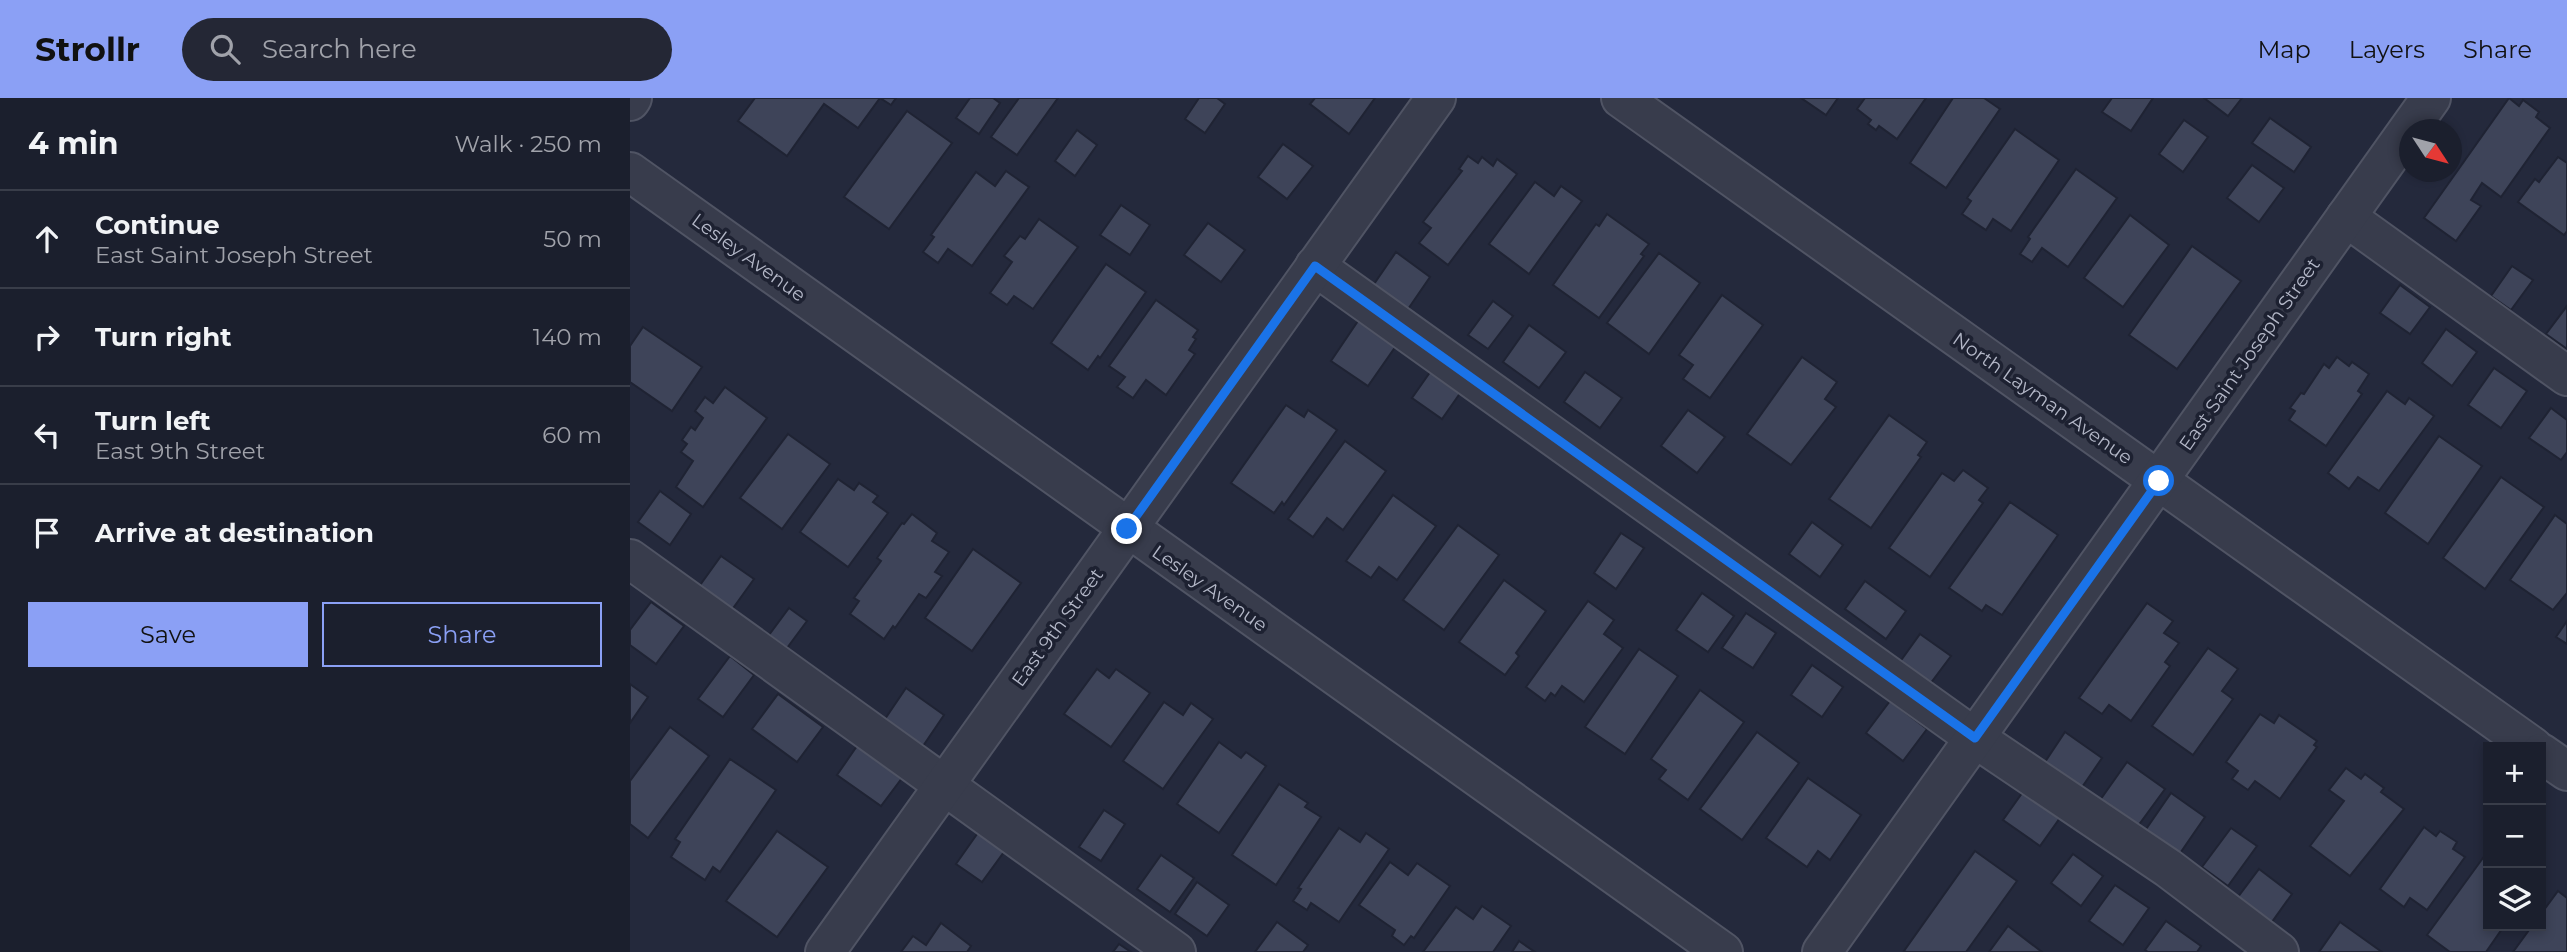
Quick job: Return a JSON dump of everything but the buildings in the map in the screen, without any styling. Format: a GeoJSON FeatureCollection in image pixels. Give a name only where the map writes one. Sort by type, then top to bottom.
{"type":"FeatureCollection","features":[{"type":"Feature","properties":{"kind":"street","name":"East 9th Street"},"geometry":{"type":"LineString","coordinates":[[825,952],[1436,98]]}},
{"type":"Feature","properties":{"kind":"street","name":"North Layman Avenue"},"geometry":{"type":"LineString","coordinates":[[1621,98],[2526,742]]}},
{"type":"Feature","properties":{"kind":"street","name":"East Saint Joseph Street"},"geometry":{"type":"LineString","coordinates":[[1822,952],[2431,98]]}},
{"type":"Feature","properties":{"kind":"street","name":"Lesley Avenue"},"geometry":{"type":"LineString","coordinates":[[630,172],[1723,952]]}},
{"type":"Feature","properties":{"kind":"street"},"geometry":{"type":"LineString","coordinates":[[2346,217],[2567,376]]}},
{"type":"Feature","properties":{"kind":"street"},"geometry":{"type":"LineString","coordinates":[[1315,266],[1975,738],[2168,868],[2279,952]]}},
{"type":"Feature","properties":{"kind":"street"},"geometry":{"type":"LineString","coordinates":[[630,559],[1176,952]]}},
{"type":"Feature","properties":{"kind":"street"},"geometry":{"type":"LineString","coordinates":[[2546,756],[2567,771]]}},
{"type":"Feature","properties":{"kind":"route"},"geometry":{"type":"LineString","coordinates":[[1127,529],[1315,266],[1975,738],[2159,481]]}}]}
